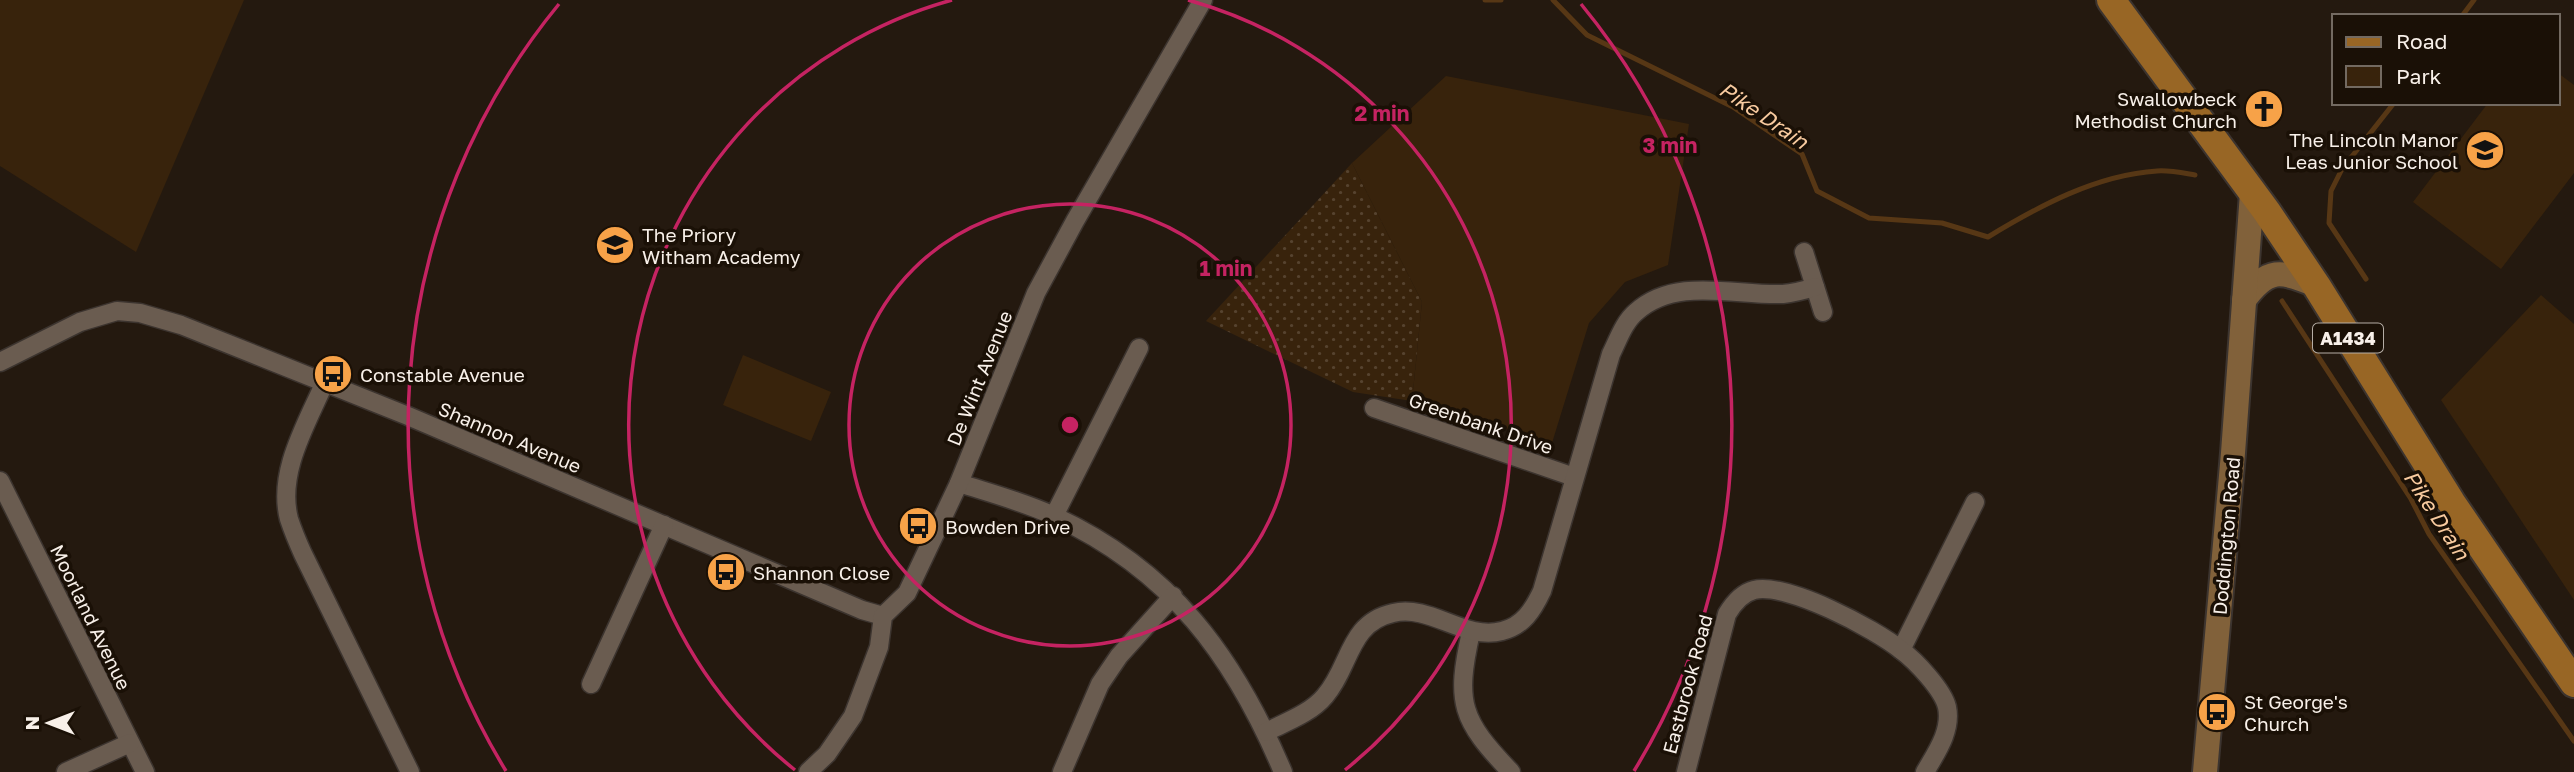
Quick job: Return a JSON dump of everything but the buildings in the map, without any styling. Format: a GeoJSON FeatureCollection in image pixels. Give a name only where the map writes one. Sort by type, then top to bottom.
{"type":"FeatureCollection","features":[{"type":"Feature","properties":{"kind":"main road","name":"A1434"},"geometry":{"type":"LineString","coordinates":[[2111,0],[2316,285],[2451,502],[2574,683]]}},
{"type":"Feature","properties":{"kind":"main road","name":"Doddington Road"},"geometry":{"type":"LineString","coordinates":[[2205,772],[2252,193]]}},
{"type":"Feature","properties":{"kind":"main road"},"geometry":{"type":"LineString","coordinates":[[2244,300],[2263,278],[2276,273],[2287,274],[2316,285]]}},
{"type":"Feature","properties":{"kind":"street","name":"De Wint Avenue"},"geometry":{"type":"LineString","coordinates":[[883,616],[907,593],[959,483],[1036,293],[1203,0]]}},
{"type":"Feature","properties":{"kind":"street"},"geometry":{"type":"LineString","coordinates":[[1804,252],[1823,312]]}},
{"type":"Feature","properties":{"kind":"street"},"geometry":{"type":"LineString","coordinates":[[1266,732],[1297,716],[1323,698],[1337,680],[1363,627],[1381,616],[1397,612],[1418,613],[1471,632],[1490,634],[1507,630],[1523,621],[1535,607],[1542,591],[1611,354],[1635,312],[1661,297],[1684,290],[1783,294],[1815,287]]}},
{"type":"Feature","properties":{"kind":"street","name":"Shannon Avenue"},"geometry":{"type":"LineString","coordinates":[[0,362],[80,322],[117,311],[140,313],[181,325],[408,416],[862,610],[883,616]]}},
{"type":"Feature","properties":{"kind":"street"},"geometry":{"type":"LineString","coordinates":[[1054,516],[1139,348]]}},
{"type":"Feature","properties":{"kind":"street"},"geometry":{"type":"LineString","coordinates":[[324,384],[289,471],[286,494],[289,517],[303,554],[410,772]]}},
{"type":"Feature","properties":{"kind":"street","name":"Greenbank Drive"},"geometry":{"type":"LineString","coordinates":[[1374,408],[1574,477]]}},
{"type":"Feature","properties":{"kind":"street"},"geometry":{"type":"LineString","coordinates":[[959,483],[1054,516],[1111,547],[1173,596],[1202,628],[1266,732],[1283,772]]}},
{"type":"Feature","properties":{"kind":"street","name":"Moorland Avenue"},"geometry":{"type":"LineString","coordinates":[[3,494],[145,772]]}},
{"type":"Feature","properties":{"kind":"street"},"geometry":{"type":"LineString","coordinates":[[1902,650],[1975,502]]}},
{"type":"Feature","properties":{"kind":"street"},"geometry":{"type":"LineString","coordinates":[[591,684],[664,525]]}},
{"type":"Feature","properties":{"kind":"street","name":"Eastbrook Road"},"geometry":{"type":"LineString","coordinates":[[1686,772],[1724,624],[1734,602],[1753,590],[1766,589],[1787,593],[1854,620],[1902,650],[1944,695],[1948,724],[1925,772]]}},
{"type":"Feature","properties":{"kind":"street"},"geometry":{"type":"LineString","coordinates":[[1062,772],[1100,684],[1119,656],[1173,596]]}},
{"type":"Feature","properties":{"kind":"street"},"geometry":{"type":"LineString","coordinates":[[808,772],[827,754],[853,716],[879,647],[883,616]]}},
{"type":"Feature","properties":{"kind":"street"},"geometry":{"type":"LineString","coordinates":[[1471,632],[1462,670],[1464,705],[1484,743],[1511,772]]}},
{"type":"Feature","properties":{"kind":"street"},"geometry":{"type":"LineString","coordinates":[[66,772],[130,743]]}},
{"type":"Feature","properties":{"kind":"green space"},"geometry":{"type":"Polygon","coordinates":[[[0,0],[244,0],[136,252],[0,166],[0,0]]]}},
{"type":"Feature","properties":{"kind":"green space"},"geometry":{"type":"Polygon","coordinates":[[[2560,74],[2574,85],[2574,173],[2501,269],[2413,202],[2486,105],[2560,105],[2560,74]]]}},
{"type":"Feature","properties":{"kind":"green space"},"geometry":{"type":"Polygon","coordinates":[[[1446,76],[1689,124],[1668,265],[1625,282],[1589,323],[1552,443],[1412,401],[1422,302],[1352,163],[1446,76]]]}},
{"type":"Feature","properties":{"kind":"green space"},"geometry":{"type":"Polygon","coordinates":[[[1352,163],[1422,302],[1412,401],[1353,392],[1206,321],[1352,163]]]}},
{"type":"Feature","properties":{"kind":"green space"},"geometry":{"type":"Polygon","coordinates":[[[2541,295],[2574,324],[2574,600],[2441,400],[2541,295]]]}},
{"type":"Feature","properties":{"kind":"green space"},"geometry":{"type":"Polygon","coordinates":[[[743,355],[831,392],[811,441],[723,405],[743,355]]]}},
{"type":"Feature","properties":{"kind":"waterway","name":"Pike Drain"},"geometry":{"type":"LineString","coordinates":[[1485,0],[1501,0]]}},
{"type":"Feature","properties":{"kind":"waterway","name":"Pike Drain"},"geometry":{"type":"LineString","coordinates":[[1553,0],[1587,35],[1733,107],[1802,154],[1817,191],[1869,218],[1942,223],[1988,237],[2027,214],[2090,185],[2157,171],[2195,175]]}},
{"type":"Feature","properties":{"kind":"waterway"},"geometry":{"type":"LineString","coordinates":[[2464,14],[2474,0]]}},
{"type":"Feature","properties":{"kind":"waterway"},"geometry":{"type":"LineString","coordinates":[[2366,279],[2329,223],[2331,191],[2342,169],[2392,105]]}},
{"type":"Feature","properties":{"kind":"waterway","name":"Pike Drain"},"geometry":{"type":"LineString","coordinates":[[2282,301],[2411,499],[2429,534],[2574,741]]}},
{"type":"Feature","properties":{"kind":"place","name":"Swallowbeck Methodist Church"},"geometry":{"type":"Point","coordinates":[2264,109]}},
{"type":"Feature","properties":{"kind":"place","name":"The Lincoln Manor Leas Junior School"},"geometry":{"type":"Point","coordinates":[2485,150]}},
{"type":"Feature","properties":{"kind":"place","name":"The Priory Witham Academy"},"geometry":{"type":"Point","coordinates":[615,245]}},
{"type":"Feature","properties":{"kind":"place","name":"Constable Avenue"},"geometry":{"type":"Point","coordinates":[333,374]}},
{"type":"Feature","properties":{"kind":"place","name":"Bowden Drive"},"geometry":{"type":"Point","coordinates":[918,526]}},
{"type":"Feature","properties":{"kind":"place","name":"Shannon Close"},"geometry":{"type":"Point","coordinates":[726,572]}},
{"type":"Feature","properties":{"kind":"place","name":"St George's Church"},"geometry":{"type":"Point","coordinates":[2217,712]}}]}
